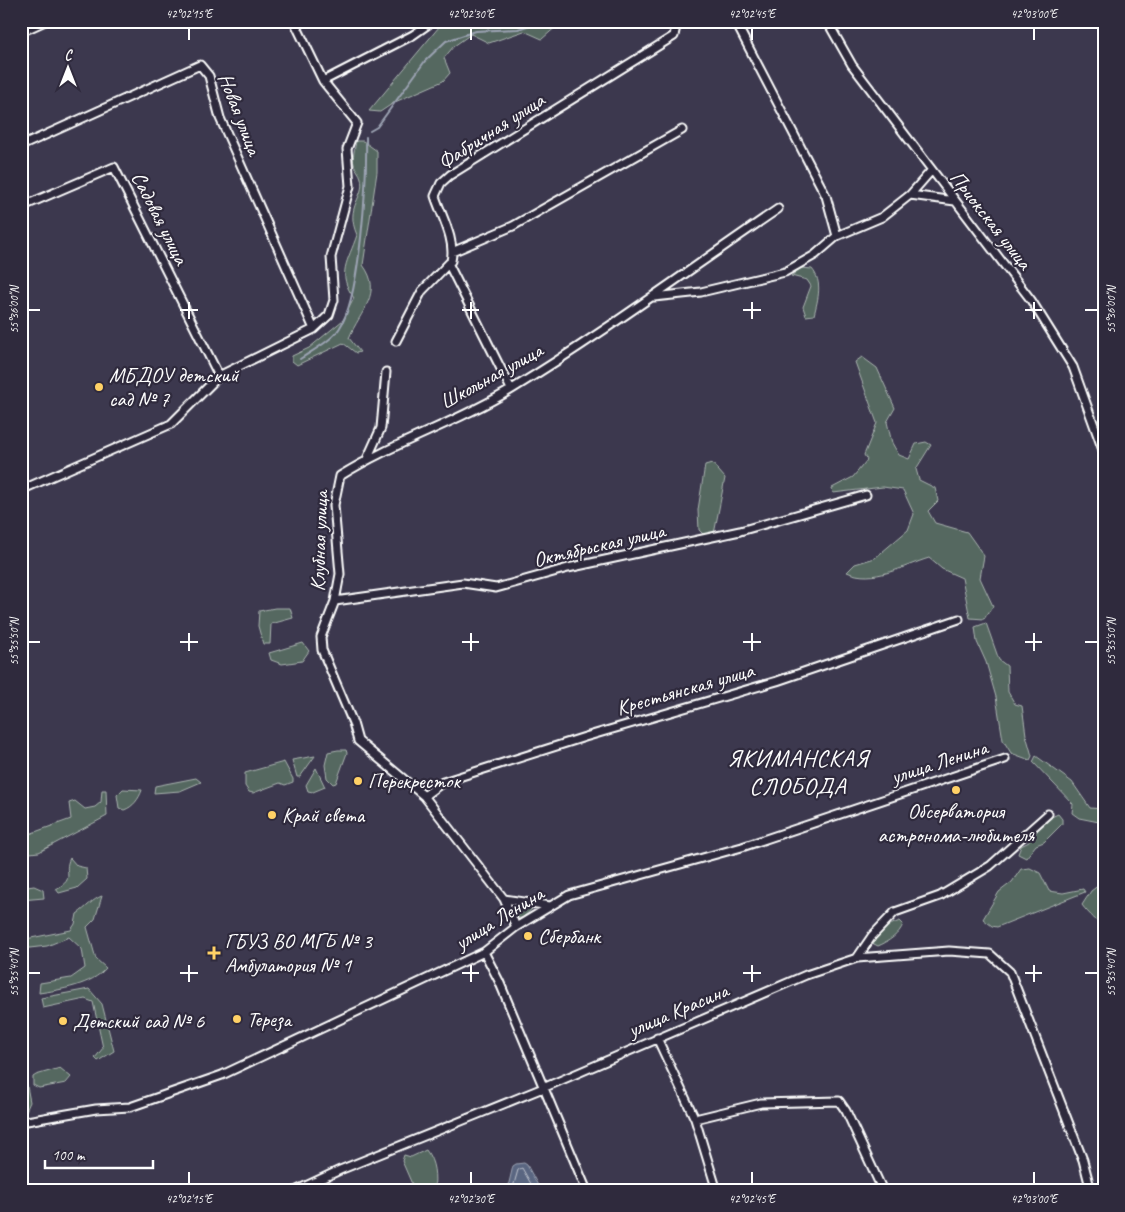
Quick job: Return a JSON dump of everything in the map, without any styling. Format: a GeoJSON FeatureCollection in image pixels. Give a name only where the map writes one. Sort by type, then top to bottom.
{"type":"FeatureCollection","features":[{"type":"Feature","properties":{"kind":"street"},"geometry":{"type":"LineString","coordinates":[[21,32],[45,21]]}},
{"type":"Feature","properties":{"kind":"street"},"geometry":{"type":"LineString","coordinates":[[21,490],[171,424],[219,376],[314,330],[329,314],[334,300],[331,257],[350,186],[347,149],[357,123],[323,81],[294,21]]}},
{"type":"Feature","properties":{"kind":"street"},"geometry":{"type":"LineString","coordinates":[[323,81],[413,36],[433,21]]}},
{"type":"Feature","properties":{"kind":"street","name":"Фабричная улица"},"geometry":{"type":"LineString","coordinates":[[449,265],[452,252],[445,222],[434,196],[441,183],[450,175],[674,36],[677,21]]}},
{"type":"Feature","properties":{"kind":"street"},"geometry":{"type":"LineString","coordinates":[[735,21],[826,196],[837,236]]}},
{"type":"Feature","properties":{"kind":"street","name":"Приокская улица"},"geometry":{"type":"LineString","coordinates":[[826,21],[852,65],[1031,300],[1072,367],[1104,453]]}},
{"type":"Feature","properties":{"kind":"street","name":"Новая улица"},"geometry":{"type":"LineString","coordinates":[[21,146],[200,65],[209,76],[220,118],[314,330]]}},
{"type":"Feature","properties":{"kind":"street"},"geometry":{"type":"LineString","coordinates":[[452,252],[513,226],[682,130]]}},
{"type":"Feature","properties":{"kind":"street","name":"Садовая улица"},"geometry":{"type":"LineString","coordinates":[[21,207],[114,167],[219,376]]}},
{"type":"Feature","properties":{"kind":"street","name":"Школьная улица"},"geometry":{"type":"LineString","coordinates":[[654,297],[702,292],[785,272],[815,255],[837,236],[882,217],[910,194],[931,171]]}},
{"type":"Feature","properties":{"kind":"street"},"geometry":{"type":"LineString","coordinates":[[910,194],[955,201]]}},
{"type":"Feature","properties":{"kind":"street","name":"Школьная улица"},"geometry":{"type":"LineString","coordinates":[[340,476],[367,459],[484,405],[511,389],[654,297],[699,263],[778,209]]}},
{"type":"Feature","properties":{"kind":"street"},"geometry":{"type":"LineString","coordinates":[[396,341],[422,291],[449,265],[511,389]]}},
{"type":"Feature","properties":{"kind":"street"},"geometry":{"type":"LineString","coordinates":[[367,459],[381,428],[386,372]]}},
{"type":"Feature","properties":{"kind":"street","name":"Клубная улица"},"geometry":{"type":"LineString","coordinates":[[340,476],[334,505],[340,574],[335,601],[321,637],[322,650],[353,723],[358,741],[424,796],[504,898],[516,927]]}},
{"type":"Feature","properties":{"kind":"street","name":"Октябрьская улица"},"geometry":{"type":"LineString","coordinates":[[335,601],[463,583],[496,588],[568,568],[740,531],[866,495]]}},
{"type":"Feature","properties":{"kind":"street","name":"Крестьянская улица"},"geometry":{"type":"LineString","coordinates":[[424,796],[443,782],[585,737],[777,680],[959,619]]}},
{"type":"Feature","properties":{"kind":"street","name":"улица Ленина"},"geometry":{"type":"LineString","coordinates":[[21,1122],[96,1109],[130,1107],[222,1075],[484,952],[516,927],[569,895],[742,847],[1005,759]]}},
{"type":"Feature","properties":{"kind":"street"},"geometry":{"type":"LineString","coordinates":[[857,958],[872,936],[895,912],[940,896],[990,866],[1048,814]]}},
{"type":"Feature","properties":{"kind":"street"},"geometry":{"type":"LineString","coordinates":[[504,898],[550,906]]}},
{"type":"Feature","properties":{"kind":"street","name":"улица Красина"},"geometry":{"type":"LineString","coordinates":[[295,1191],[340,1170],[543,1088],[806,975],[857,958],[949,951],[990,954],[1010,972],[1083,1160],[1091,1191]]}},
{"type":"Feature","properties":{"kind":"street"},"geometry":{"type":"LineString","coordinates":[[484,952],[499,982],[587,1191]]}},
{"type":"Feature","properties":{"kind":"street"},"geometry":{"type":"LineString","coordinates":[[657,1038],[695,1119],[717,1191]]}},
{"type":"Feature","properties":{"kind":"street"},"geometry":{"type":"LineString","coordinates":[[695,1119],[761,1102],[839,1102],[846,1111],[883,1191]]}},
{"type":"Feature","properties":{"kind":"green space"},"geometry":{"type":"Polygon","coordinates":[[[444,21],[556,21],[558,25],[542,39],[524,31],[489,43],[471,34],[454,46],[444,58],[450,73],[443,81],[395,102],[380,112],[369,111],[444,21]]]}},
{"type":"Feature","properties":{"kind":"green space"},"geometry":{"type":"Polygon","coordinates":[[[356,141],[363,141],[377,151],[377,172],[363,265],[369,275],[371,293],[349,338],[360,352],[356,353],[343,343],[297,365],[292,361],[292,356],[309,348],[343,320],[354,298],[346,281],[345,267],[357,235],[353,216],[362,185],[353,162],[356,141]]]}},
{"type":"Feature","properties":{"kind":"green space"},"geometry":{"type":"Polygon","coordinates":[[[801,268],[812,269],[818,279],[819,291],[814,315],[806,316],[803,307],[811,286],[807,280],[791,276],[801,268]]]}},
{"type":"Feature","properties":{"kind":"green space"},"geometry":{"type":"Polygon","coordinates":[[[862,357],[877,368],[895,408],[887,422],[892,443],[899,455],[909,459],[916,444],[926,442],[931,445],[916,469],[919,480],[935,488],[938,501],[928,511],[935,523],[967,532],[984,556],[980,578],[993,606],[984,619],[970,618],[962,578],[942,569],[929,558],[878,575],[867,576],[847,572],[855,564],[875,558],[908,530],[914,514],[903,490],[883,487],[833,493],[832,488],[853,477],[867,460],[864,455],[877,423],[855,362],[862,357]]]}},
{"type":"Feature","properties":{"kind":"green space"},"geometry":{"type":"Polygon","coordinates":[[[712,463],[725,478],[715,529],[713,534],[705,536],[699,530],[698,510],[705,465],[712,463]]]}},
{"type":"Feature","properties":{"kind":"green space"},"geometry":{"type":"Polygon","coordinates":[[[290,608],[293,618],[271,624],[270,644],[263,644],[258,626],[259,611],[290,608]]]}},
{"type":"Feature","properties":{"kind":"green space"},"geometry":{"type":"Polygon","coordinates":[[[986,623],[999,660],[1007,666],[1008,692],[1015,704],[1022,706],[1026,735],[1032,756],[1030,760],[1011,753],[1003,740],[996,697],[986,662],[977,642],[975,627],[986,623]]]}},
{"type":"Feature","properties":{"kind":"green space"},"geometry":{"type":"Polygon","coordinates":[[[303,643],[309,651],[302,661],[282,664],[271,660],[269,653],[303,643]]]}},
{"type":"Feature","properties":{"kind":"green space"},"geometry":{"type":"Polygon","coordinates":[[[346,750],[347,753],[336,783],[333,784],[327,778],[325,765],[328,752],[346,750]]]}},
{"type":"Feature","properties":{"kind":"green space"},"geometry":{"type":"Polygon","coordinates":[[[315,756],[300,777],[297,777],[292,760],[315,756]]]}},
{"type":"Feature","properties":{"kind":"green space"},"geometry":{"type":"Polygon","coordinates":[[[1036,756],[1072,782],[1090,808],[1104,809],[1104,823],[1079,818],[1072,813],[1073,804],[1033,762],[1036,756]]]}},
{"type":"Feature","properties":{"kind":"green space"},"geometry":{"type":"Polygon","coordinates":[[[284,762],[293,782],[285,785],[280,783],[253,793],[249,792],[245,786],[245,773],[284,762]]]}},
{"type":"Feature","properties":{"kind":"green space"},"geometry":{"type":"Polygon","coordinates":[[[316,768],[325,787],[313,792],[308,791],[306,785],[316,768]]]}},
{"type":"Feature","properties":{"kind":"green space"},"geometry":{"type":"Polygon","coordinates":[[[196,778],[201,782],[180,791],[154,793],[155,786],[196,778]]]}},
{"type":"Feature","properties":{"kind":"green space"},"geometry":{"type":"Polygon","coordinates":[[[123,789],[142,790],[135,802],[124,810],[119,808],[117,795],[123,789]]]}},
{"type":"Feature","properties":{"kind":"green space"},"geometry":{"type":"Polygon","coordinates":[[[102,790],[106,790],[107,816],[39,852],[21,854],[21,837],[71,819],[69,803],[75,801],[85,809],[95,807],[101,802],[102,790]]]}},
{"type":"Feature","properties":{"kind":"green space"},"geometry":{"type":"Polygon","coordinates":[[[1058,814],[1062,819],[1062,824],[1044,842],[1036,845],[1026,858],[1018,854],[1021,846],[1029,842],[1029,836],[1047,819],[1058,814]]]}},
{"type":"Feature","properties":{"kind":"green space"},"geometry":{"type":"Polygon","coordinates":[[[70,858],[77,866],[86,868],[87,879],[77,888],[59,893],[56,889],[66,882],[68,878],[67,868],[70,858]]]}},
{"type":"Feature","properties":{"kind":"green space"},"geometry":{"type":"Polygon","coordinates":[[[1030,868],[1040,873],[1049,891],[1063,893],[1083,889],[1085,892],[997,927],[992,926],[983,919],[999,892],[1012,882],[1021,869],[1030,868]]]}},
{"type":"Feature","properties":{"kind":"green space"},"geometry":{"type":"Polygon","coordinates":[[[1103,882],[1104,931],[1082,905],[1091,891],[1103,882]]]}},
{"type":"Feature","properties":{"kind":"green space"},"geometry":{"type":"Polygon","coordinates":[[[34,886],[43,890],[44,898],[21,900],[21,888],[34,886]]]}},
{"type":"Feature","properties":{"kind":"green space"},"geometry":{"type":"Polygon","coordinates":[[[102,896],[95,919],[87,927],[96,959],[106,968],[93,979],[84,983],[39,993],[40,983],[71,978],[85,968],[82,949],[69,937],[47,946],[21,949],[21,940],[71,930],[75,924],[77,914],[102,896]]]}},
{"type":"Feature","properties":{"kind":"green space"},"geometry":{"type":"Polygon","coordinates":[[[512,902],[532,909],[522,918],[518,918],[510,904],[512,902]]]}},
{"type":"Feature","properties":{"kind":"green space"},"geometry":{"type":"Polygon","coordinates":[[[900,921],[903,924],[893,937],[878,946],[872,943],[884,929],[900,921]]]}},
{"type":"Feature","properties":{"kind":"green space"},"geometry":{"type":"Polygon","coordinates":[[[89,989],[102,1004],[114,1051],[98,1061],[95,1058],[103,1048],[93,1002],[85,999],[43,1008],[41,998],[89,989]]]}},
{"type":"Feature","properties":{"kind":"green space"},"geometry":{"type":"Polygon","coordinates":[[[21,1055],[30,1102],[26,1111],[21,1112],[21,1055]]]}},
{"type":"Feature","properties":{"kind":"green space"},"geometry":{"type":"Polygon","coordinates":[[[60,1068],[71,1077],[66,1083],[39,1088],[33,1085],[33,1077],[36,1075],[60,1068]]]}},
{"type":"Feature","properties":{"kind":"green space"},"geometry":{"type":"Polygon","coordinates":[[[426,1150],[434,1169],[434,1191],[415,1191],[402,1161],[404,1155],[411,1157],[426,1150]]]}},
{"type":"Feature","properties":{"kind":"water"},"geometry":{"type":"Polygon","coordinates":[[[524,1163],[527,1165],[541,1191],[507,1191],[513,1166],[524,1163]]]}},
{"type":"Feature","properties":{"kind":"waterway"},"geometry":{"type":"LineString","coordinates":[[370,131],[377,127],[425,61],[446,41],[476,31],[518,29],[542,21]]}},
{"type":"Feature","properties":{"kind":"waterway"},"geometry":{"type":"LineString","coordinates":[[300,359],[331,338],[339,329],[347,313],[353,291],[361,236],[364,207],[366,137]]}},
{"type":"Feature","properties":{"kind":"place","name":"МБДОУ детский сад № 7"},"geometry":{"type":"Point","coordinates":[99,387]}},
{"type":"Feature","properties":{"kind":"place","name":"Перекресток"},"geometry":{"type":"Point","coordinates":[358,781]}},
{"type":"Feature","properties":{"kind":"place","name":"Обсерватория астронома-любителя"},"geometry":{"type":"Point","coordinates":[956,790]}},
{"type":"Feature","properties":{"kind":"place","name":"Край света"},"geometry":{"type":"Point","coordinates":[272,815]}},
{"type":"Feature","properties":{"kind":"place","name":"Сбербанк"},"geometry":{"type":"Point","coordinates":[528,936]}},
{"type":"Feature","properties":{"kind":"place","name":"ГБУЗ ВО МГБ № 3 Амбулатория № 1"},"geometry":{"type":"Point","coordinates":[214,953]}},
{"type":"Feature","properties":{"kind":"place","name":"Тереза"},"geometry":{"type":"Point","coordinates":[237,1019]}},
{"type":"Feature","properties":{"kind":"place","name":"Детский сад № 6"},"geometry":{"type":"Point","coordinates":[63,1021]}},
{"type":"Feature","properties":{"kind":"district","name":"ЯКИМАНСКАЯ СЛОБОДА"},"geometry":{"type":"Point","coordinates":[798,772]}}]}
